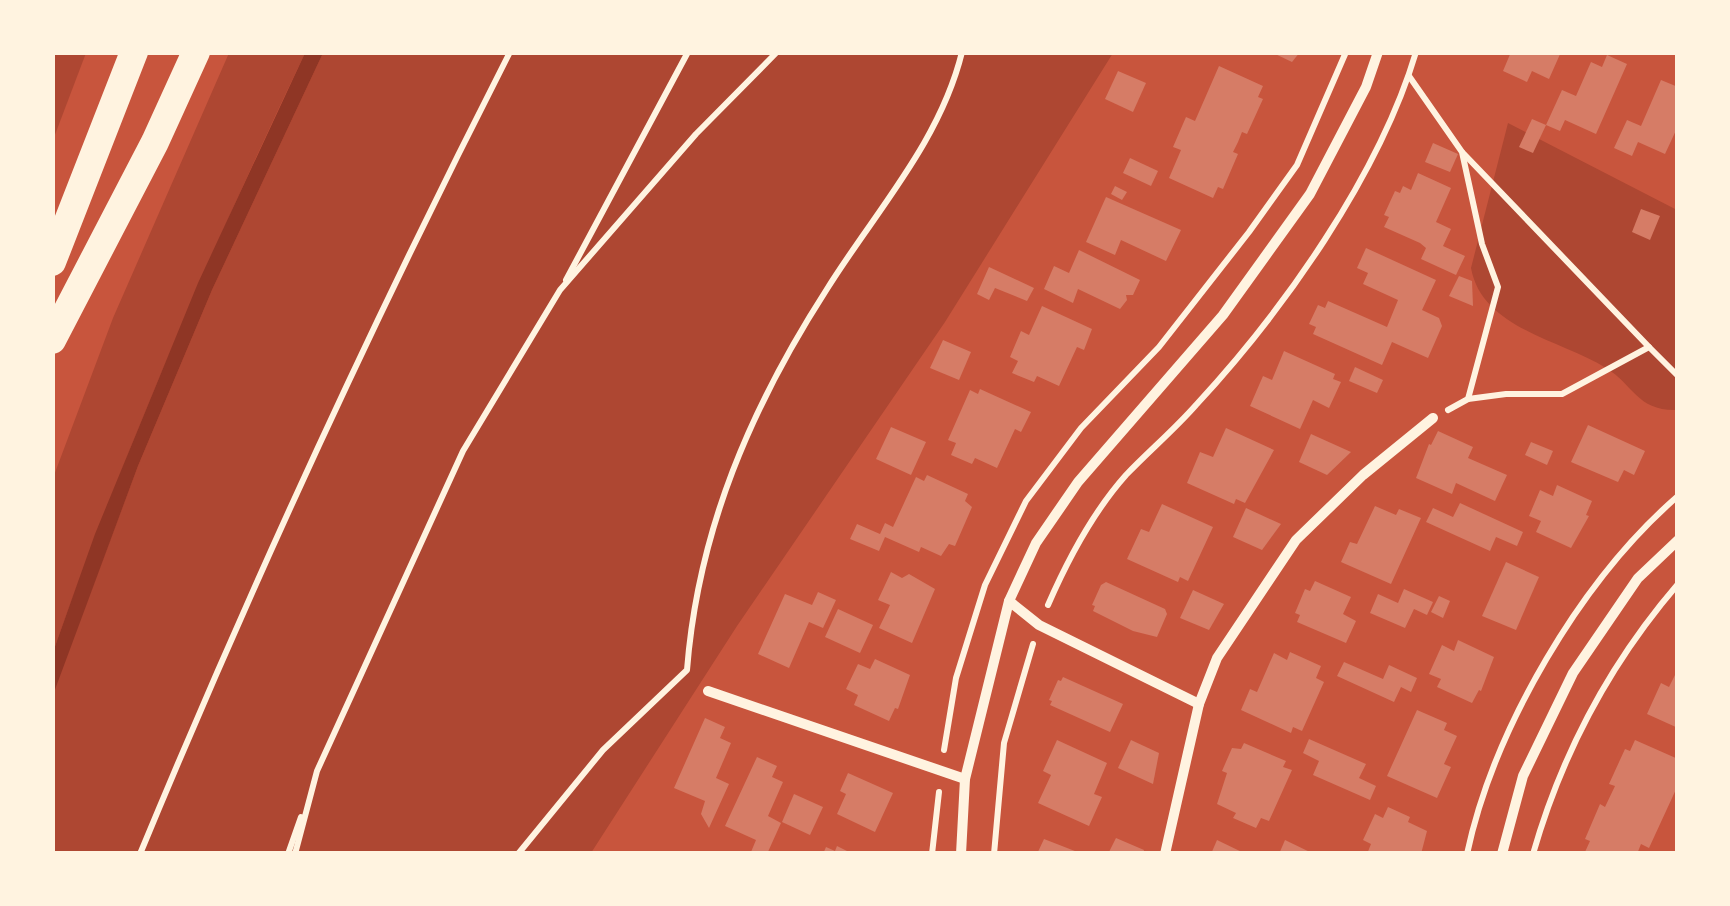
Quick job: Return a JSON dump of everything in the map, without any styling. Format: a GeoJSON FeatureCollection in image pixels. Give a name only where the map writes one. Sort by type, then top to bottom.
{"type":"FeatureCollection","features":[{"type":"Feature","properties":{"kind":"highway"},"geometry":{"type":"LineString","coordinates":[[52,262],[134,52]]}},
{"type":"Feature","properties":{"kind":"highway"},"geometry":{"type":"LineString","coordinates":[[52,340],[155,142],[196,52]]}},
{"type":"Feature","properties":{"kind":"street"},"geometry":{"type":"LineString","coordinates":[[960,854],[965,779],[1009,601],[1036,543],[1078,482],[1223,315],[1310,194],[1366,87],[1378,52]]}},
{"type":"Feature","properties":{"kind":"street"},"geometry":{"type":"LineString","coordinates":[[1165,854],[1199,704],[1217,658],[1296,540],[1363,475],[1434,418]]}},
{"type":"Feature","properties":{"kind":"street"},"geometry":{"type":"LineString","coordinates":[[1502,854],[1523,776],[1574,673],[1638,578],[1678,540]]}},
{"type":"Feature","properties":{"kind":"street"},"geometry":{"type":"LineString","coordinates":[[1009,601],[1039,625],[1199,704]]}},
{"type":"Feature","properties":{"kind":"street"},"geometry":{"type":"LineString","coordinates":[[708,691],[965,779]]}},
{"type":"Feature","properties":{"kind":"path"},"geometry":{"type":"LineString","coordinates":[[140,854],[241,612],[408,252],[510,52]]}},
{"type":"Feature","properties":{"kind":"path"},"geometry":{"type":"LineString","coordinates":[[292,854],[317,771],[464,451],[560,290],[688,52]]}},
{"type":"Feature","properties":{"kind":"path"},"geometry":{"type":"LineString","coordinates":[[560,290],[696,134],[777,52]]}},
{"type":"Feature","properties":{"kind":"path"},"geometry":{"type":"LineString","coordinates":[[518,854],[603,750],[687,670],[691,618],[706,553],[744,436],[826,289],[921,152],[962,52]]}},
{"type":"Feature","properties":{"kind":"path"},"geometry":{"type":"LineString","coordinates":[[994,854],[1004,743],[1039,625],[1058,581],[1098,510],[1256,336],[1300,275],[1370,160],[1416,52]]}},
{"type":"Feature","properties":{"kind":"path"},"geometry":{"type":"LineString","coordinates":[[1409,76],[1462,152],[1678,376]]}},
{"type":"Feature","properties":{"kind":"path"},"geometry":{"type":"LineString","coordinates":[[1462,152],[1482,244],[1498,287],[1468,400]]}},
{"type":"Feature","properties":{"kind":"path"},"geometry":{"type":"LineString","coordinates":[[1434,418],[1468,400],[1506,394],[1562,394],[1650,347]]}},
{"type":"Feature","properties":{"kind":"path"},"geometry":{"type":"LineString","coordinates":[[1533,854],[1558,775],[1584,722],[1632,642],[1678,584]]}},
{"type":"Feature","properties":{"kind":"shaded area"},"geometry":{"type":"Polygon","coordinates":[[[52,53],[86,53],[53,140],[52,53]]]}},
{"type":"Feature","properties":{"kind":"shaded area"},"geometry":{"type":"Polygon","coordinates":[[[229,53],[305,53],[172,349],[53,652],[53,478],[113,318],[229,53]]]}},
{"type":"Feature","properties":{"kind":"shaded area"},"geometry":{"type":"Polygon","coordinates":[[[305,53],[323,53],[212,290],[138,466],[53,695],[53,652],[95,534],[198,283],[305,53]]]}},
{"type":"Feature","properties":{"kind":"shaded area"},"geometry":{"type":"Polygon","coordinates":[[[323,53],[1113,53],[945,322],[737,626],[591,853],[53,853],[52,695],[138,466],[212,290],[323,53]]]}},
{"type":"Feature","properties":{"kind":"shaded area"},"geometry":{"type":"Polygon","coordinates":[[[1508,123],[1677,210],[1677,410],[1644,402],[1606,368],[1507,319],[1478,289],[1471,268],[1508,123]]]}},
{"type":"Feature","properties":{"kind":"building"},"geometry":{"type":"Polygon","coordinates":[[[1271,52],[1300,52],[1292,62],[1271,52]]]}},
{"type":"Feature","properties":{"kind":"building"},"geometry":{"type":"Polygon","coordinates":[[[1511,52],[1561,52],[1549,79],[1532,71],[1527,82],[1503,71],[1511,52]]]}},
{"type":"Feature","properties":{"kind":"building"},"geometry":{"type":"Polygon","coordinates":[[[1607,55],[1627,64],[1596,134],[1565,120],[1560,131],[1546,125],[1562,90],[1576,96],[1591,62],[1602,67],[1607,55]]]}},
{"type":"Feature","properties":{"kind":"building"},"geometry":{"type":"Polygon","coordinates":[[[1219,66],[1263,86],[1258,97],[1263,99],[1247,134],[1242,132],[1233,152],[1238,154],[1223,189],[1218,187],[1213,198],[1169,178],[1181,150],[1173,147],[1186,117],[1195,121],[1219,66]]]}},
{"type":"Feature","properties":{"kind":"building"},"geometry":{"type":"Polygon","coordinates":[[[1118,71],[1146,83],[1133,112],[1105,99],[1118,71]]]}},
{"type":"Feature","properties":{"kind":"building"},"geometry":{"type":"Polygon","coordinates":[[[1661,80],[1678,87],[1678,126],[1665,154],[1638,142],[1632,156],[1614,148],[1627,120],[1641,126],[1661,80]]]}},
{"type":"Feature","properties":{"kind":"building"},"geometry":{"type":"Polygon","coordinates":[[[1532,119],[1546,125],[1533,153],[1519,147],[1532,119]]]}},
{"type":"Feature","properties":{"kind":"building"},"geometry":{"type":"Polygon","coordinates":[[[1433,143],[1458,154],[1450,172],[1425,162],[1433,143]]]}},
{"type":"Feature","properties":{"kind":"building"},"geometry":{"type":"Polygon","coordinates":[[[1130,158],[1158,171],[1151,186],[1123,173],[1130,158]]]}},
{"type":"Feature","properties":{"kind":"building"},"geometry":{"type":"Polygon","coordinates":[[[1418,173],[1451,188],[1436,222],[1451,229],[1443,246],[1465,256],[1456,275],[1421,259],[1426,248],[1420,243],[1384,227],[1389,217],[1384,215],[1395,191],[1400,193],[1403,186],[1411,190],[1418,173]]]}},
{"type":"Feature","properties":{"kind":"building"},"geometry":{"type":"Polygon","coordinates":[[[1115,186],[1127,192],[1122,200],[1111,194],[1115,186]]]}},
{"type":"Feature","properties":{"kind":"building"},"geometry":{"type":"Polygon","coordinates":[[[1106,197],[1181,230],[1166,261],[1121,240],[1115,255],[1086,242],[1106,197]]]}},
{"type":"Feature","properties":{"kind":"building"},"geometry":{"type":"Polygon","coordinates":[[[1641,209],[1660,216],[1650,240],[1632,232],[1641,209]]]}},
{"type":"Feature","properties":{"kind":"building"},"geometry":{"type":"Polygon","coordinates":[[[1366,248],[1436,280],[1422,310],[1439,318],[1442,326],[1428,358],[1392,342],[1382,365],[1313,334],[1316,327],[1309,324],[1318,305],[1325,308],[1328,301],[1387,327],[1398,300],[1363,284],[1368,273],[1357,268],[1366,248]]]}},
{"type":"Feature","properties":{"kind":"building"},"geometry":{"type":"Polygon","coordinates":[[[1079,250],[1140,280],[1133,295],[1126,295],[1120,309],[1078,289],[1073,303],[1044,289],[1054,266],[1069,273],[1079,250]]]}},
{"type":"Feature","properties":{"kind":"building"},"geometry":{"type":"Polygon","coordinates":[[[989,267],[1034,288],[1027,301],[995,288],[989,300],[977,294],[989,267]]]}},
{"type":"Feature","properties":{"kind":"building"},"geometry":{"type":"Polygon","coordinates":[[[1459,276],[1472,281],[1473,306],[1449,296],[1459,276]]]}},
{"type":"Feature","properties":{"kind":"building"},"geometry":{"type":"Polygon","coordinates":[[[1042,306],[1092,329],[1084,350],[1077,347],[1059,386],[1037,376],[1034,382],[1012,373],[1018,361],[1010,357],[1021,331],[1029,335],[1042,306]]]}},
{"type":"Feature","properties":{"kind":"building"},"geometry":{"type":"Polygon","coordinates":[[[943,340],[971,352],[959,380],[930,368],[943,340]]]}},
{"type":"Feature","properties":{"kind":"building"},"geometry":{"type":"Polygon","coordinates":[[[1284,351],[1335,374],[1333,379],[1341,382],[1329,408],[1313,400],[1300,429],[1250,406],[1263,376],[1272,380],[1284,351]]]}},
{"type":"Feature","properties":{"kind":"building"},"geometry":{"type":"Polygon","coordinates":[[[1355,367],[1383,380],[1377,393],[1349,381],[1355,367]]]}},
{"type":"Feature","properties":{"kind":"building"},"geometry":{"type":"Polygon","coordinates":[[[980,389],[1031,412],[1021,432],[1015,429],[997,468],[975,458],[972,464],[951,455],[956,443],[948,440],[970,390],[978,394],[980,389]]]}},
{"type":"Feature","properties":{"kind":"building"},"geometry":{"type":"Polygon","coordinates":[[[1588,425],[1645,451],[1634,475],[1624,470],[1618,482],[1571,462],[1588,425]]]}},
{"type":"Feature","properties":{"kind":"building"},"geometry":{"type":"Polygon","coordinates":[[[891,427],[926,442],[911,475],[876,459],[891,427]]]}},
{"type":"Feature","properties":{"kind":"building"},"geometry":{"type":"Polygon","coordinates":[[[1226,428],[1274,450],[1245,503],[1236,499],[1234,504],[1187,483],[1200,452],[1213,457],[1226,428]]]}},
{"type":"Feature","properties":{"kind":"building"},"geometry":{"type":"Polygon","coordinates":[[[1438,431],[1473,447],[1468,458],[1507,475],[1495,501],[1456,483],[1452,494],[1416,478],[1438,431]]]}},
{"type":"Feature","properties":{"kind":"building"},"geometry":{"type":"Polygon","coordinates":[[[1311,434],[1351,452],[1327,475],[1299,462],[1311,434]]]}},
{"type":"Feature","properties":{"kind":"building"},"geometry":{"type":"Polygon","coordinates":[[[1531,442],[1553,451],[1547,465],[1525,455],[1531,442]]]}},
{"type":"Feature","properties":{"kind":"building"},"geometry":{"type":"Polygon","coordinates":[[[927,475],[968,494],[965,501],[972,507],[955,546],[949,544],[941,556],[921,547],[919,552],[885,537],[879,551],[850,539],[857,524],[880,534],[885,523],[893,527],[916,477],[924,481],[927,475]]]}},
{"type":"Feature","properties":{"kind":"building"},"geometry":{"type":"Polygon","coordinates":[[[1557,485],[1592,501],[1586,515],[1589,516],[1571,548],[1536,532],[1541,521],[1529,516],[1540,490],[1553,496],[1557,485]]]}},
{"type":"Feature","properties":{"kind":"building"},"geometry":{"type":"Polygon","coordinates":[[[1460,503],[1523,532],[1517,546],[1496,537],[1490,551],[1426,522],[1433,508],[1453,517],[1460,503]]]}},
{"type":"Feature","properties":{"kind":"building"},"geometry":{"type":"Polygon","coordinates":[[[1162,504],[1213,527],[1188,581],[1180,577],[1178,582],[1127,559],[1141,529],[1149,532],[1162,504]]]}},
{"type":"Feature","properties":{"kind":"building"},"geometry":{"type":"Polygon","coordinates":[[[1375,506],[1396,515],[1399,509],[1421,518],[1391,584],[1341,562],[1350,542],[1357,544],[1375,506]]]}},
{"type":"Feature","properties":{"kind":"building"},"geometry":{"type":"Polygon","coordinates":[[[1246,508],[1281,524],[1262,550],[1233,537],[1246,508]]]}},
{"type":"Feature","properties":{"kind":"building"},"geometry":{"type":"Polygon","coordinates":[[[1506,562],[1539,577],[1516,630],[1482,616],[1506,562]]]}},
{"type":"Feature","properties":{"kind":"building"},"geometry":{"type":"Polygon","coordinates":[[[891,572],[902,578],[909,574],[935,589],[912,643],[879,628],[890,605],[878,600],[891,572]]]}},
{"type":"Feature","properties":{"kind":"building"},"geometry":{"type":"Polygon","coordinates":[[[1315,581],[1351,597],[1343,614],[1356,621],[1346,643],[1297,622],[1300,615],[1295,613],[1305,589],[1310,591],[1315,581]]]}},
{"type":"Feature","properties":{"kind":"building"},"geometry":{"type":"Polygon","coordinates":[[[1106,582],[1165,609],[1167,614],[1157,637],[1133,631],[1093,611],[1092,605],[1106,582]]]}},
{"type":"Feature","properties":{"kind":"building"},"geometry":{"type":"Polygon","coordinates":[[[1404,589],[1433,602],[1427,615],[1414,609],[1405,628],[1370,613],[1378,594],[1398,603],[1404,589]]]}},
{"type":"Feature","properties":{"kind":"building"},"geometry":{"type":"Polygon","coordinates":[[[1193,590],[1224,604],[1209,630],[1180,618],[1193,590]]]}},
{"type":"Feature","properties":{"kind":"building"},"geometry":{"type":"Polygon","coordinates":[[[818,592],[836,600],[823,628],[809,622],[789,668],[758,654],[785,594],[812,605],[818,592]]]}},
{"type":"Feature","properties":{"kind":"building"},"geometry":{"type":"Polygon","coordinates":[[[1439,596],[1450,601],[1443,618],[1431,612],[1439,596]]]}},
{"type":"Feature","properties":{"kind":"building"},"geometry":{"type":"Polygon","coordinates":[[[838,609],[873,625],[860,653],[825,637],[838,609]]]}},
{"type":"Feature","properties":{"kind":"building"},"geometry":{"type":"Polygon","coordinates":[[[1458,640],[1494,657],[1472,703],[1437,687],[1441,679],[1429,674],[1442,645],[1454,651],[1458,640]]]}},
{"type":"Feature","properties":{"kind":"building"},"geometry":{"type":"Polygon","coordinates":[[[1290,652],[1321,666],[1316,678],[1324,682],[1302,731],[1293,727],[1291,733],[1241,710],[1250,689],[1257,692],[1274,653],[1287,660],[1290,652]]]}},
{"type":"Feature","properties":{"kind":"building"},"geometry":{"type":"Polygon","coordinates":[[[875,659],[910,675],[898,709],[889,721],[854,705],[858,695],[846,689],[858,664],[870,669],[875,659]]]}},
{"type":"Feature","properties":{"kind":"building"},"geometry":{"type":"Polygon","coordinates":[[[1344,662],[1383,679],[1389,665],[1417,678],[1411,692],[1401,687],[1394,702],[1337,676],[1344,662]]]}},
{"type":"Feature","properties":{"kind":"building"},"geometry":{"type":"Polygon","coordinates":[[[1678,669],[1678,728],[1647,714],[1661,683],[1669,687],[1678,669]]]}},
{"type":"Feature","properties":{"kind":"building"},"geometry":{"type":"Polygon","coordinates":[[[1063,677],[1123,704],[1110,732],[1050,705],[1058,680],[1063,677]]]}},
{"type":"Feature","properties":{"kind":"building"},"geometry":{"type":"Polygon","coordinates":[[[1417,710],[1447,723],[1444,730],[1457,736],[1444,764],[1451,767],[1437,798],[1387,776],[1417,710]]]}},
{"type":"Feature","properties":{"kind":"building"},"geometry":{"type":"Polygon","coordinates":[[[705,718],[725,727],[720,738],[731,743],[716,778],[729,784],[709,828],[701,814],[705,801],[674,788],[705,718]]]}},
{"type":"Feature","properties":{"kind":"building"},"geometry":{"type":"Polygon","coordinates":[[[1309,739],[1366,764],[1359,778],[1376,786],[1370,800],[1313,775],[1319,761],[1303,753],[1309,739]]]}},
{"type":"Feature","properties":{"kind":"building"},"geometry":{"type":"Polygon","coordinates":[[[1057,740],[1107,763],[1094,794],[1102,797],[1089,826],[1038,803],[1051,775],[1043,771],[1057,740]]]}},
{"type":"Feature","properties":{"kind":"building"},"geometry":{"type":"Polygon","coordinates":[[[1131,740],[1159,753],[1153,784],[1118,768],[1131,740]]]}},
{"type":"Feature","properties":{"kind":"building"},"geometry":{"type":"Polygon","coordinates":[[[1635,740],[1678,759],[1678,785],[1649,848],[1641,844],[1637,854],[1588,854],[1585,852],[1590,841],[1585,839],[1600,804],[1605,807],[1615,786],[1609,784],[1625,749],[1630,751],[1635,740]]]}},
{"type":"Feature","properties":{"kind":"building"},"geometry":{"type":"Polygon","coordinates":[[[1244,743],[1286,761],[1283,767],[1292,770],[1269,821],[1261,818],[1256,828],[1233,818],[1236,813],[1217,804],[1227,773],[1222,771],[1232,748],[1241,749],[1244,743]]]}},
{"type":"Feature","properties":{"kind":"building"},"geometry":{"type":"Polygon","coordinates":[[[757,757],[777,766],[772,777],[783,782],[768,816],[781,823],[767,854],[751,852],[756,840],[725,826],[757,757]]]}},
{"type":"Feature","properties":{"kind":"building"},"geometry":{"type":"Polygon","coordinates":[[[848,773],[893,793],[875,832],[837,814],[846,794],[840,791],[848,773]]]}},
{"type":"Feature","properties":{"kind":"building"},"geometry":{"type":"Polygon","coordinates":[[[794,794],[823,807],[810,835],[782,822],[794,794]]]}},
{"type":"Feature","properties":{"kind":"building"},"geometry":{"type":"Polygon","coordinates":[[[1388,807],[1410,817],[1408,822],[1427,831],[1421,854],[1367,854],[1371,844],[1363,840],[1375,814],[1383,818],[1388,807]]]}},
{"type":"Feature","properties":{"kind":"building"},"geometry":{"type":"Polygon","coordinates":[[[1116,838],[1144,850],[1143,854],[1108,854],[1116,838]]]}},
{"type":"Feature","properties":{"kind":"building"},"geometry":{"type":"Polygon","coordinates":[[[1044,839],[1080,853],[1080,854],[1037,854],[1044,839]]]}},
{"type":"Feature","properties":{"kind":"building"},"geometry":{"type":"Polygon","coordinates":[[[1217,840],[1246,854],[1211,854],[1217,840]]]}},
{"type":"Feature","properties":{"kind":"building"},"geometry":{"type":"Polygon","coordinates":[[[1285,840],[1314,854],[1279,854],[1285,840]]]}},
{"type":"Feature","properties":{"kind":"building"},"geometry":{"type":"Polygon","coordinates":[[[837,846],[853,854],[823,854],[826,847],[835,851],[837,846]]]}}]}
